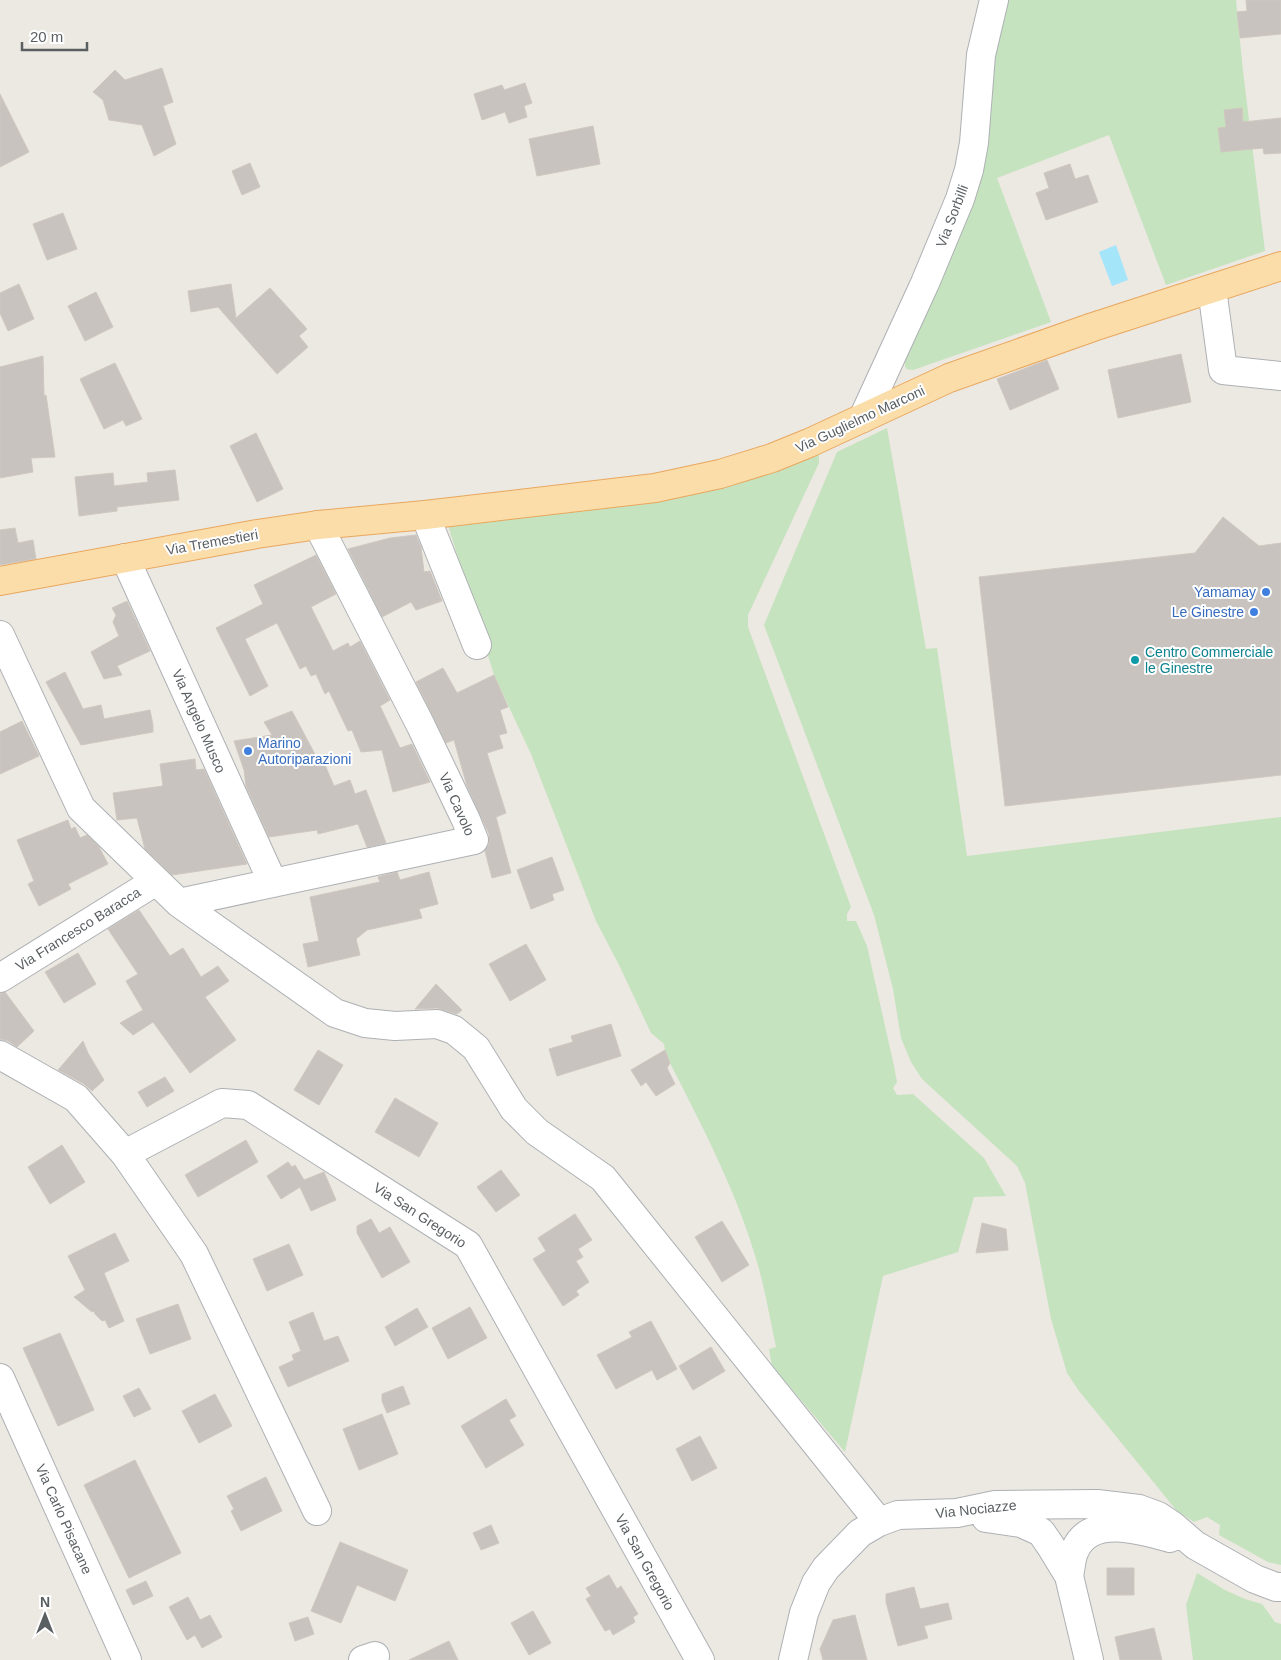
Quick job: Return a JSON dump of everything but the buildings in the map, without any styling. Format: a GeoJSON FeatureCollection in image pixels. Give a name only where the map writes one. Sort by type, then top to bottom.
{"type":"FeatureCollection","features":[{"type":"Feature","properties":{"kind":"main road","name":"Via Guglielmo Marconi"},"geometry":{"type":"LineString","coordinates":[[425,515],[655,488],[720,474],[772,458],[809,443],[949,378],[1093,327],[1281,266]]}},
{"type":"Feature","properties":{"kind":"main road","name":"Via Tremestieri"},"geometry":{"type":"LineString","coordinates":[[0,581],[257,534],[318,525],[425,515]]}},
{"type":"Feature","properties":{"kind":"street","name":"Via Sorbilli"},"geometry":{"type":"LineString","coordinates":[[863,418],[925,283],[960,199],[969,170],[974,143],[981,54],[994,0]]}},
{"type":"Feature","properties":{"kind":"street"},"geometry":{"type":"LineString","coordinates":[[1212,289],[1223,370],[1281,376]]}},
{"type":"Feature","properties":{"kind":"street"},"geometry":{"type":"LineString","coordinates":[[425,515],[477,645]]}},
{"type":"Feature","properties":{"kind":"street","name":"Via Cavolo"},"geometry":{"type":"LineString","coordinates":[[179,903],[474,840],[421,726],[318,525]]}},
{"type":"Feature","properties":{"kind":"street","name":"Via Angelo Musco"},"geometry":{"type":"LineString","coordinates":[[125,558],[273,883]]}},
{"type":"Feature","properties":{"kind":"street"},"geometry":{"type":"LineString","coordinates":[[0,635],[81,808],[179,903],[335,1014],[365,1023],[396,1026],[437,1024],[454,1030],[476,1048],[514,1109],[544,1137],[603,1178],[879,1522]]}},
{"type":"Feature","properties":{"kind":"street","name":"Via Francesco Baracca"},"geometry":{"type":"LineString","coordinates":[[0,978],[156,881]]}},
{"type":"Feature","properties":{"kind":"street"},"geometry":{"type":"LineString","coordinates":[[0,1055],[76,1098],[124,1154],[194,1254],[316,1511]]}},
{"type":"Feature","properties":{"kind":"street","name":"Via San Gregorio"},"geometry":{"type":"LineString","coordinates":[[124,1154],[222,1103],[248,1105],[468,1245],[700,1660]]}},
{"type":"Feature","properties":{"kind":"street","name":"Via Carlo Pisacane"},"geometry":{"type":"LineString","coordinates":[[0,1378],[127,1660]]}},
{"type":"Feature","properties":{"kind":"street","name":"Via Nociazze"},"geometry":{"type":"LineString","coordinates":[[793,1660],[804,1613],[816,1583],[826,1568],[860,1533],[879,1522],[898,1515],[957,1513],[995,1505],[1097,1504],[1139,1510],[1158,1516],[1195,1545],[1255,1579],[1281,1587]]}},
{"type":"Feature","properties":{"kind":"street"},"geometry":{"type":"LineString","coordinates":[[957,1513],[1021,1523],[1041,1532],[1069,1576],[1089,1660]]}},
{"type":"Feature","properties":{"kind":"street"},"geometry":{"type":"LineString","coordinates":[[1069,1576],[1075,1549],[1084,1538],[1096,1531],[1117,1527],[1135,1528],[1195,1545]]}},
{"type":"Feature","properties":{"kind":"green space"},"geometry":{"type":"Polygon","coordinates":[[[1001,0],[1236,0],[1265,251],[1166,285],[1109,135],[997,178],[1051,322],[913,370],[906,369],[904,361],[961,214],[1001,0]]]}},
{"type":"Feature","properties":{"kind":"green space"},"geometry":{"type":"Polygon","coordinates":[[[887,428],[926,649],[937,648],[967,856],[1281,817],[1281,1565],[1268,1562],[1219,1535],[1220,1525],[1207,1517],[1194,1522],[1177,1511],[1079,1391],[1067,1373],[1051,1319],[1025,1183],[1017,1166],[922,1079],[911,1062],[901,1038],[893,989],[874,915],[764,625],[837,452],[887,428]]]}},
{"type":"Feature","properties":{"kind":"green space"},"geometry":{"type":"Polygon","coordinates":[[[819,454],[819,463],[748,615],[748,627],[851,907],[847,914],[847,921],[856,921],[867,946],[897,1082],[893,1088],[897,1095],[913,1094],[984,1158],[1006,1196],[974,1197],[958,1252],[883,1276],[845,1452],[772,1366],[769,1349],[776,1347],[757,1262],[740,1211],[695,1112],[670,1063],[664,1044],[651,1033],[596,921],[531,754],[494,675],[448,525],[727,484],[819,454]]]}},
{"type":"Feature","properties":{"kind":"green space"},"geometry":{"type":"Polygon","coordinates":[[[1197,1573],[1225,1590],[1262,1604],[1275,1622],[1281,1624],[1281,1660],[1193,1660],[1186,1605],[1197,1573]]]}},
{"type":"Feature","properties":{"kind":"water"},"geometry":{"type":"Polygon","coordinates":[[[1116,245],[1128,280],[1112,286],[1099,252],[1116,245]]]}},
{"type":"Feature","properties":{"kind":"place","name":"Yamamay"},"geometry":{"type":"Point","coordinates":[1266,592]}},
{"type":"Feature","properties":{"kind":"place","name":"Le Ginestre"},"geometry":{"type":"Point","coordinates":[1254,612]}},
{"type":"Feature","properties":{"kind":"place","name":"Centro Commerciale le Ginestre"},"geometry":{"type":"Point","coordinates":[1135,660]}},
{"type":"Feature","properties":{"kind":"place","name":"Marino Autoriparazioni"},"geometry":{"type":"Point","coordinates":[248,751]}}]}
